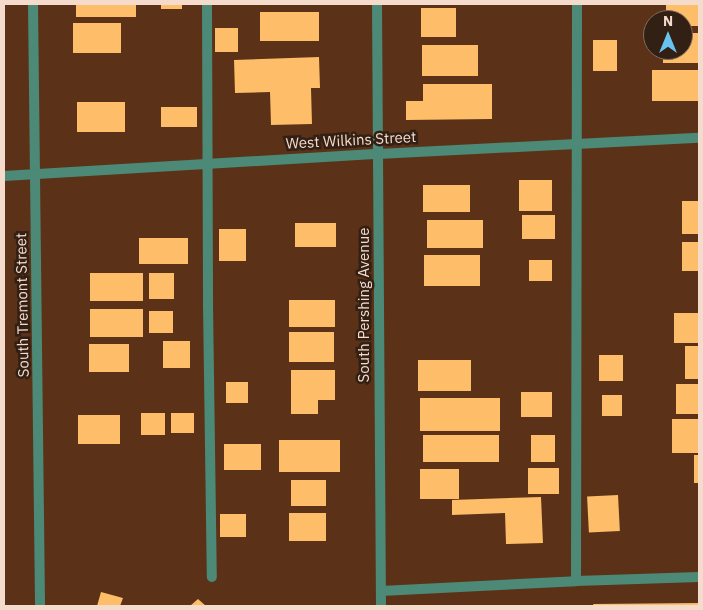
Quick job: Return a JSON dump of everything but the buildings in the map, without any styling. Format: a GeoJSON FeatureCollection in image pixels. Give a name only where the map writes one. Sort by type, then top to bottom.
{"type":"FeatureCollection","features":[{"type":"Feature","properties":{"kind":"street","name":"South Tremont Street"},"geometry":{"type":"LineString","coordinates":[[32,4],[40,606]]}},
{"type":"Feature","properties":{"kind":"street"},"geometry":{"type":"LineString","coordinates":[[207,4],[208,304],[212,577]]}},
{"type":"Feature","properties":{"kind":"street","name":"South Pershing Avenue"},"geometry":{"type":"LineString","coordinates":[[377,4],[381,606]]}},
{"type":"Feature","properties":{"kind":"street"},"geometry":{"type":"LineString","coordinates":[[576,581],[577,4]]}},
{"type":"Feature","properties":{"kind":"street","name":"West Wilkins Street"},"geometry":{"type":"LineString","coordinates":[[4,176],[378,154],[699,138]]}},
{"type":"Feature","properties":{"kind":"street"},"geometry":{"type":"LineString","coordinates":[[381,591],[699,577]]}}]}
